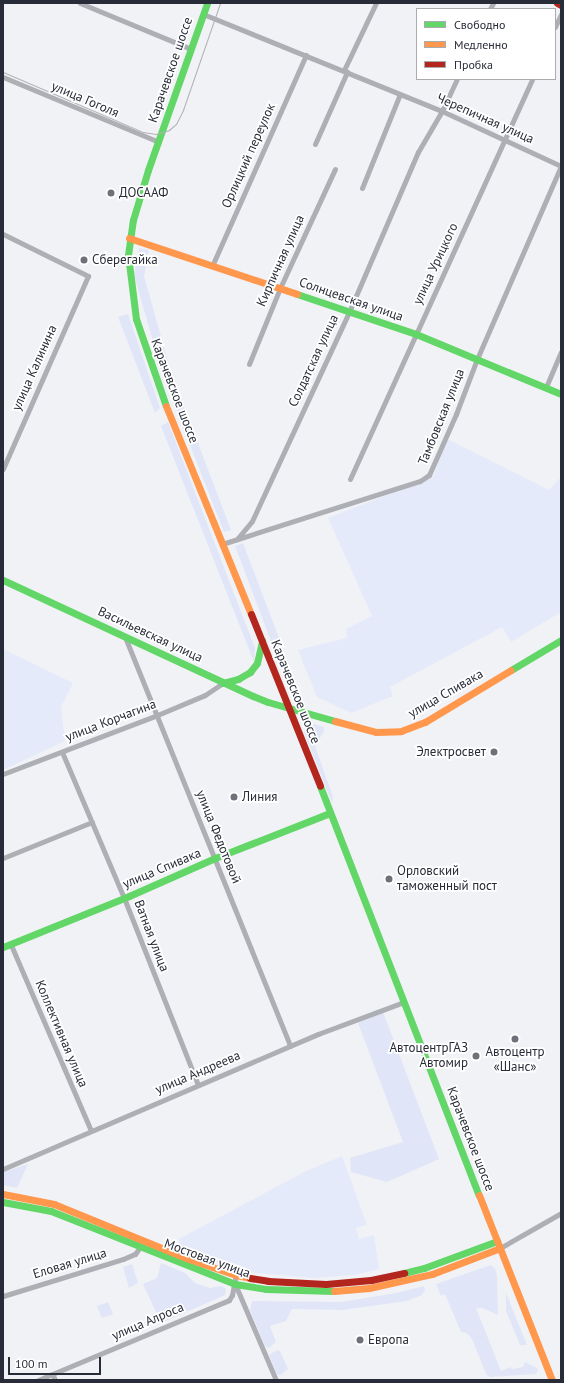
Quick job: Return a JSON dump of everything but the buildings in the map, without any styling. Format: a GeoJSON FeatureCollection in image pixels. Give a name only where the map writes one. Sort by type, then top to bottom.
{"type":"FeatureCollection","features":[{"type":"Feature","properties":{"kind":"main road","name":"Карачевское шоссе"},"geometry":{"type":"LineString","coordinates":[[207,3],[137,202],[129,238],[128,255],[131,292],[136,319],[145,349],[330,813],[552,1380]]}},
{"type":"Feature","properties":{"kind":"main road"},"geometry":{"type":"LineString","coordinates":[[557,3],[561,5]]}},
{"type":"Feature","properties":{"kind":"main road","name":"Солнцевская улица"},"geometry":{"type":"LineString","coordinates":[[129,238],[416,334],[561,394]]}},
{"type":"Feature","properties":{"kind":"main road","name":"Васильевская улица"},"geometry":{"type":"LineString","coordinates":[[3,580],[223,683],[268,702],[288,708]]}},
{"type":"Feature","properties":{"kind":"main road","name":"улица Спивака"},"geometry":{"type":"LineString","coordinates":[[288,708],[376,732],[401,731],[436,716],[561,640]]}},
{"type":"Feature","properties":{"kind":"main road"},"geometry":{"type":"LineString","coordinates":[[223,683],[238,679],[250,672],[257,663],[262,641]]}},
{"type":"Feature","properties":{"kind":"main road","name":"улица Спивака"},"geometry":{"type":"LineString","coordinates":[[3,947],[124,898],[215,858],[330,813]]}},
{"type":"Feature","properties":{"kind":"main road","name":"Мостовая улица"},"geometry":{"type":"LineString","coordinates":[[3,1194],[54,1204],[87,1216],[189,1259],[236,1275],[253,1279],[305,1284],[326,1284],[372,1280],[428,1267],[497,1240]]}},
{"type":"Feature","properties":{"kind":"main road","name":"Мостовая улица"},"geometry":{"type":"LineString","coordinates":[[3,1202],[26,1205],[51,1211],[235,1284],[251,1288],[304,1292],[326,1292],[369,1288],[432,1274],[500,1248]]}},
{"type":"Feature","properties":{"kind":"street"},"geometry":{"type":"LineString","coordinates":[[80,3],[191,49]]}},
{"type":"Feature","properties":{"kind":"street"},"geometry":{"type":"LineString","coordinates":[[315,144],[376,3]]}},
{"type":"Feature","properties":{"kind":"street","name":"Черепичная улица"},"geometry":{"type":"LineString","coordinates":[[203,14],[442,111],[561,166]]}},
{"type":"Feature","properties":{"kind":"street"},"geometry":{"type":"LineString","coordinates":[[556,25],[561,14]]}},
{"type":"Feature","properties":{"kind":"street","name":"Орлицкий переулок"},"geometry":{"type":"LineString","coordinates":[[212,266],[306,55]]}},
{"type":"Feature","properties":{"kind":"street","name":"улица Гоголя"},"geometry":{"type":"LineString","coordinates":[[3,77],[159,142]]}},
{"type":"Feature","properties":{"kind":"street","name":"Солдатская улица"},"geometry":{"type":"LineString","coordinates":[[236,539],[252,521],[349,312],[418,152],[442,111],[457,80]]}},
{"type":"Feature","properties":{"kind":"street","name":"улица Урицкого"},"geometry":{"type":"LineString","coordinates":[[350,479],[532,80]]}},
{"type":"Feature","properties":{"kind":"street"},"geometry":{"type":"LineString","coordinates":[[362,188],[400,94]]}},
{"type":"Feature","properties":{"kind":"street","name":"Тамбовская улица"},"geometry":{"type":"LineString","coordinates":[[222,544],[420,481],[429,475],[456,414],[477,359],[561,166]]}},
{"type":"Feature","properties":{"kind":"street","name":"Кирпичная улица"},"geometry":{"type":"LineString","coordinates":[[249,364],[280,288],[335,169]]}},
{"type":"Feature","properties":{"kind":"street","name":"улица Калинина"},"geometry":{"type":"LineString","coordinates":[[3,234],[88,276],[3,468]]}},
{"type":"Feature","properties":{"kind":"street"},"geometry":{"type":"LineString","coordinates":[[546,388],[561,352]]}},
{"type":"Feature","properties":{"kind":"street","name":"улица Федотовой"},"geometry":{"type":"LineString","coordinates":[[124,637],[155,716],[215,858],[290,1046]]}},
{"type":"Feature","properties":{"kind":"street","name":"улица Корчагина"},"geometry":{"type":"LineString","coordinates":[[3,774],[155,716],[205,695],[223,683]]}},
{"type":"Feature","properties":{"kind":"street","name":"Ватная улица"},"geometry":{"type":"LineString","coordinates":[[62,752],[124,898],[198,1085]]}},
{"type":"Feature","properties":{"kind":"street"},"geometry":{"type":"LineString","coordinates":[[3,858],[92,822]]}},
{"type":"Feature","properties":{"kind":"street","name":"Коллективная улица"},"geometry":{"type":"LineString","coordinates":[[11,945],[91,1131]]}},
{"type":"Feature","properties":{"kind":"street","name":"улица Андреева"},"geometry":{"type":"LineString","coordinates":[[3,1169],[290,1046],[404,1002]]}},
{"type":"Feature","properties":{"kind":"street"},"geometry":{"type":"LineString","coordinates":[[500,1248],[561,1213]]}},
{"type":"Feature","properties":{"kind":"street","name":"Еловая улица"},"geometry":{"type":"LineString","coordinates":[[3,1296],[123,1259],[135,1254],[140,1246]]}},
{"type":"Feature","properties":{"kind":"street"},"geometry":{"type":"LineString","coordinates":[[236,1275],[235,1284],[276,1380]]}},
{"type":"Feature","properties":{"kind":"street","name":"улица Алроса"},"geometry":{"type":"LineString","coordinates":[[38,1380],[229,1300],[235,1284]]}},
{"type":"Feature","properties":{"kind":"street"},"geometry":{"type":"LineString","coordinates":[[52,1374],[55,1380]]}},
{"type":"Feature","properties":{"kind":"shaded area"},"geometry":{"type":"Polygon","coordinates":[[[139,248],[149,250],[144,276],[171,372],[231,530],[224,532],[163,376],[134,275],[139,248]]]}},
{"type":"Feature","properties":{"kind":"shaded area"},"geometry":{"type":"Polygon","coordinates":[[[128,314],[160,408],[155,413],[118,317],[128,314]]]}},
{"type":"Feature","properties":{"kind":"shaded area"},"geometry":{"type":"Polygon","coordinates":[[[168,422],[255,648],[254,662],[161,426],[168,422]]]}},
{"type":"Feature","properties":{"kind":"shaded area"},"geometry":{"type":"Polygon","coordinates":[[[447,439],[549,490],[561,477],[561,612],[511,642],[502,627],[390,687],[393,696],[351,713],[317,697],[298,650],[347,638],[346,629],[372,616],[328,518],[433,477],[447,439]]]}},
{"type":"Feature","properties":{"kind":"shaded area"},"geometry":{"type":"Polygon","coordinates":[[[243,543],[282,646],[274,649],[235,546],[243,543]]]}},
{"type":"Feature","properties":{"kind":"shaded area"},"geometry":{"type":"Polygon","coordinates":[[[3,649],[73,683],[61,707],[65,741],[3,770],[3,649]]]}},
{"type":"Feature","properties":{"kind":"shaded area"},"geometry":{"type":"Polygon","coordinates":[[[315,724],[324,727],[324,731],[315,746],[333,797],[332,803],[304,732],[309,725],[315,724]]]}},
{"type":"Feature","properties":{"kind":"shaded area"},"geometry":{"type":"Polygon","coordinates":[[[383,1012],[439,1159],[387,1182],[351,1172],[350,1158],[403,1142],[358,1023],[383,1012]]]}},
{"type":"Feature","properties":{"kind":"shaded area"},"geometry":{"type":"Polygon","coordinates":[[[342,1156],[367,1225],[356,1228],[359,1239],[374,1235],[379,1269],[354,1275],[314,1278],[245,1272],[179,1249],[179,1239],[306,1171],[342,1156]]]}},
{"type":"Feature","properties":{"kind":"shaded area"},"geometry":{"type":"Polygon","coordinates":[[[28,1164],[17,1188],[3,1185],[3,1172],[28,1164]]]}},
{"type":"Feature","properties":{"kind":"shaded area"},"geometry":{"type":"Polygon","coordinates":[[[161,1263],[185,1273],[195,1283],[210,1288],[222,1286],[226,1289],[225,1295],[163,1322],[160,1321],[143,1284],[157,1278],[161,1263]]]}},
{"type":"Feature","properties":{"kind":"shaded area"},"geometry":{"type":"Polygon","coordinates":[[[132,1264],[138,1283],[129,1288],[123,1267],[132,1264]]]}},
{"type":"Feature","properties":{"kind":"shaded area"},"geometry":{"type":"Polygon","coordinates":[[[491,1265],[496,1270],[497,1277],[498,1315],[482,1308],[476,1308],[501,1371],[510,1367],[512,1369],[523,1367],[525,1362],[537,1368],[538,1371],[536,1374],[490,1377],[486,1374],[472,1339],[467,1333],[461,1332],[445,1294],[441,1296],[436,1284],[491,1265]]]}},
{"type":"Feature","properties":{"kind":"shaded area"},"geometry":{"type":"Polygon","coordinates":[[[424,1286],[425,1290],[422,1295],[407,1301],[342,1310],[292,1309],[286,1321],[270,1326],[276,1342],[269,1348],[265,1346],[250,1310],[252,1301],[341,1302],[396,1293],[424,1286]]]}},
{"type":"Feature","properties":{"kind":"shaded area"},"geometry":{"type":"Polygon","coordinates":[[[506,1293],[527,1345],[520,1345],[506,1311],[506,1293]]]}},
{"type":"Feature","properties":{"kind":"shaded area"},"geometry":{"type":"Polygon","coordinates":[[[108,1302],[113,1314],[102,1318],[97,1306],[108,1302]]]}},
{"type":"Feature","properties":{"kind":"shaded area"},"geometry":{"type":"Polygon","coordinates":[[[277,1350],[280,1351],[288,1369],[281,1375],[277,1374],[269,1355],[277,1350]]]}},
{"type":"Feature","properties":{"kind":"tram line"},"geometry":{"type":"LineString","coordinates":[[3,72],[143,132],[156,134],[169,130],[176,124],[183,110],[220,3]]}},
{"type":"Feature","properties":{"kind":"traffic: fast"},"geometry":{"type":"LineString","coordinates":[[166,406],[136,319],[128,255],[133,220],[148,170],[207,3]]}},
{"type":"Feature","properties":{"kind":"traffic: fast"},"geometry":{"type":"LineString","coordinates":[[297,294],[416,334],[561,394]]}},
{"type":"Feature","properties":{"kind":"traffic: fast"},"geometry":{"type":"LineString","coordinates":[[3,580],[253,696],[268,702],[335,721]]}},
{"type":"Feature","properties":{"kind":"traffic: fast"},"geometry":{"type":"LineString","coordinates":[[511,670],[561,640]]}},
{"type":"Feature","properties":{"kind":"traffic: fast"},"geometry":{"type":"LineString","coordinates":[[223,683],[238,679],[250,672],[257,663],[262,641]]}},
{"type":"Feature","properties":{"kind":"traffic: fast"},"geometry":{"type":"LineString","coordinates":[[320,786],[479,1195]]}},
{"type":"Feature","properties":{"kind":"traffic: fast"},"geometry":{"type":"LineString","coordinates":[[3,947],[129,896],[215,858],[330,813]]}},
{"type":"Feature","properties":{"kind":"traffic: fast"},"geometry":{"type":"LineString","coordinates":[[3,1202],[51,1211],[235,1284],[266,1289],[334,1291]]}},
{"type":"Feature","properties":{"kind":"traffic: fast"},"geometry":{"type":"LineString","coordinates":[[404,1273],[424,1268],[497,1241]]}},
{"type":"Feature","properties":{"kind":"traffic: slow"},"geometry":{"type":"LineString","coordinates":[[129,238],[297,294]]}},
{"type":"Feature","properties":{"kind":"traffic: slow"},"geometry":{"type":"LineString","coordinates":[[166,406],[251,614]]}},
{"type":"Feature","properties":{"kind":"traffic: slow"},"geometry":{"type":"LineString","coordinates":[[335,721],[376,732],[401,731],[425,722],[511,670]]}},
{"type":"Feature","properties":{"kind":"traffic: slow"},"geometry":{"type":"LineString","coordinates":[[3,1194],[54,1204],[189,1259],[236,1275],[250,1278]]}},
{"type":"Feature","properties":{"kind":"traffic: slow"},"geometry":{"type":"LineString","coordinates":[[479,1195],[552,1380]]}},
{"type":"Feature","properties":{"kind":"traffic: slow"},"geometry":{"type":"LineString","coordinates":[[334,1291],[369,1288],[432,1274],[500,1248]]}},
{"type":"Feature","properties":{"kind":"traffic: jam"},"geometry":{"type":"LineString","coordinates":[[557,3],[561,5]]}},
{"type":"Feature","properties":{"kind":"traffic: jam"},"geometry":{"type":"LineString","coordinates":[[251,614],[320,786]]}},
{"type":"Feature","properties":{"kind":"traffic: jam"},"geometry":{"type":"LineString","coordinates":[[250,1278],[268,1281],[326,1284],[371,1280],[404,1273]]}},
{"type":"Feature","properties":{"kind":"place","name":"ДОСААФ"},"geometry":{"type":"Point","coordinates":[111,193]}},
{"type":"Feature","properties":{"kind":"place","name":"Сберегайка"},"geometry":{"type":"Point","coordinates":[84,260]}},
{"type":"Feature","properties":{"kind":"place","name":"Электросвет"},"geometry":{"type":"Point","coordinates":[494,752]}},
{"type":"Feature","properties":{"kind":"place","name":"Линия"},"geometry":{"type":"Point","coordinates":[234,797]}},
{"type":"Feature","properties":{"kind":"place","name":"Орловский таможенный пост"},"geometry":{"type":"Point","coordinates":[389,879]}},
{"type":"Feature","properties":{"kind":"place","name":"Автоцентр «Шанс»"},"geometry":{"type":"Point","coordinates":[515,1039]}},
{"type":"Feature","properties":{"kind":"place","name":"АвтоцентрГАЗ Автомир"},"geometry":{"type":"Point","coordinates":[476,1056]}},
{"type":"Feature","properties":{"kind":"place","name":"Европа"},"geometry":{"type":"Point","coordinates":[360,1340]}}]}
